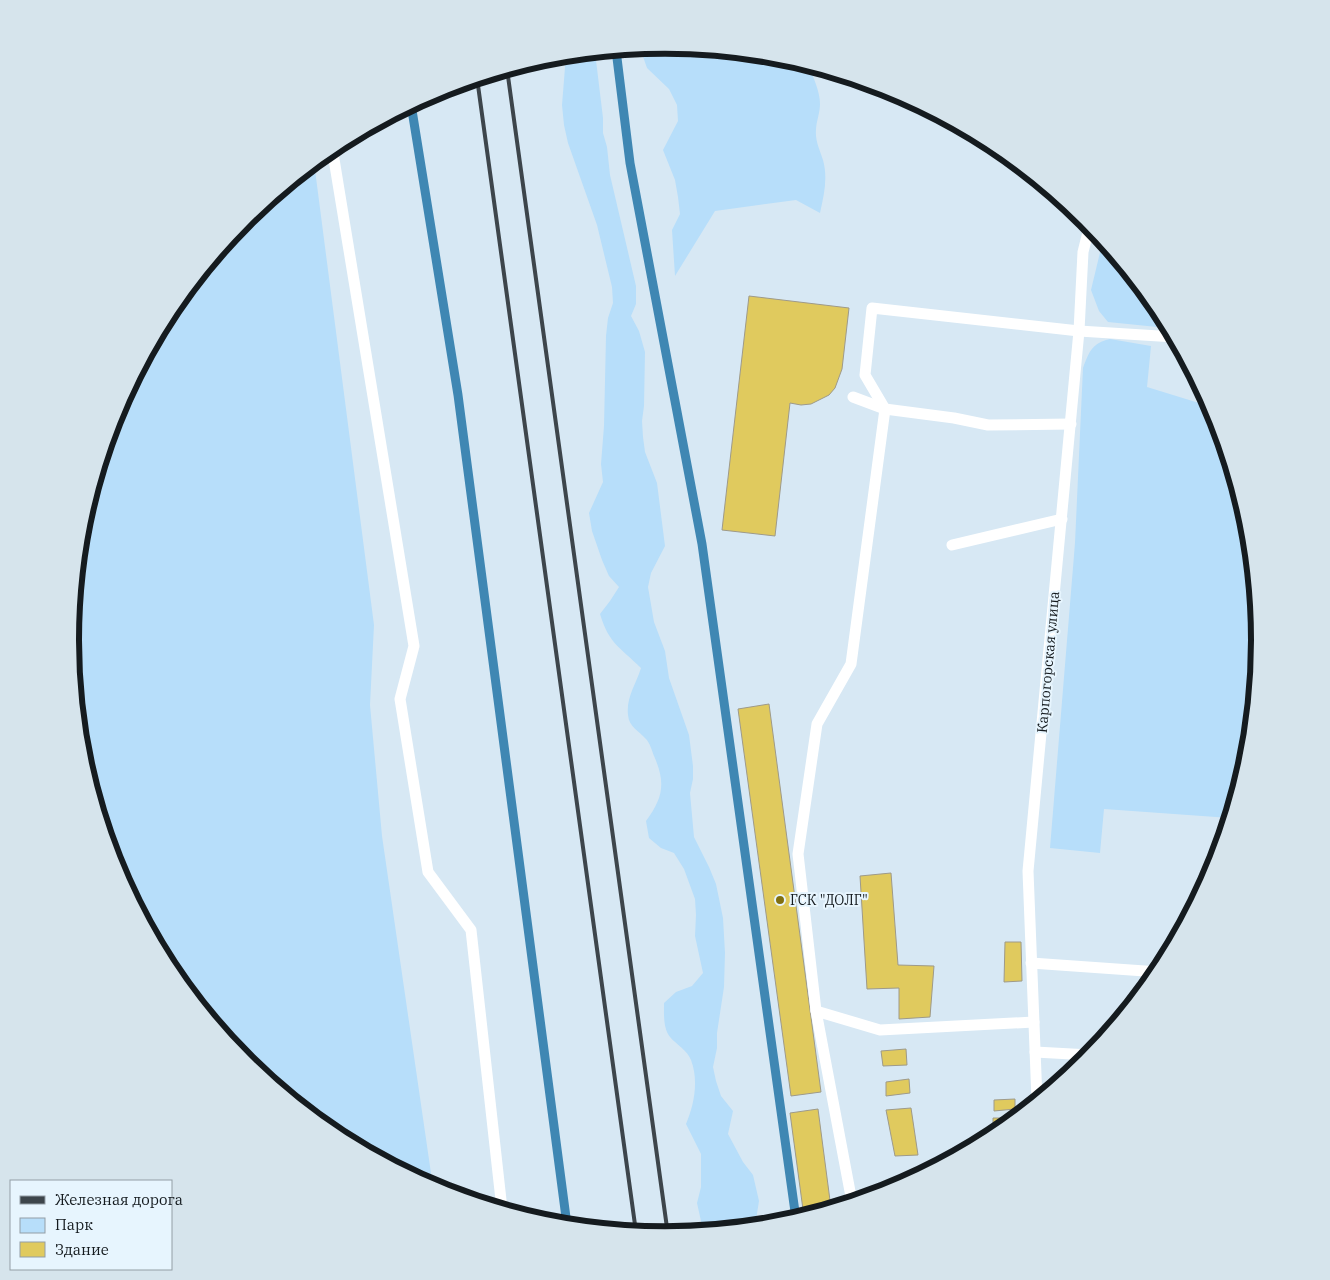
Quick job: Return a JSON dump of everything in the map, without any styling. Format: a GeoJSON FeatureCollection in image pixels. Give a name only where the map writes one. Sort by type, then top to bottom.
{"type":"FeatureCollection","features":[{"type":"Feature","properties":{"kind":"lane"},"geometry":{"type":"LineString","coordinates":[[333,157],[414,646],[400,699],[401,709],[428,872],[471,930],[501,1202]]}},
{"type":"Feature","properties":{"kind":"lane","name":"Карпогорская улица"},"geometry":{"type":"LineString","coordinates":[[1038,1093],[1028,871],[1080,331],[1083,252],[1088,233]]}},
{"type":"Feature","properties":{"kind":"lane"},"geometry":{"type":"LineString","coordinates":[[851,1196],[816,1011],[798,854],[817,724],[851,664],[885,409],[865,375],[872,308],[1080,331],[1166,337]]}},
{"type":"Feature","properties":{"kind":"lane"},"geometry":{"type":"LineString","coordinates":[[853,397],[885,409],[988,424],[1071,424]]}},
{"type":"Feature","properties":{"kind":"lane"},"geometry":{"type":"LineString","coordinates":[[952,545],[1062,519]]}},
{"type":"Feature","properties":{"kind":"lane"},"geometry":{"type":"LineString","coordinates":[[1032,963],[1148,971]]}},
{"type":"Feature","properties":{"kind":"lane"},"geometry":{"type":"LineString","coordinates":[[816,1011],[880,1030],[1034,1022]]}},
{"type":"Feature","properties":{"kind":"lane"},"geometry":{"type":"LineString","coordinates":[[1035,1052],[1080,1055]]}},
{"type":"Feature","properties":{"kind":"green space"},"geometry":{"type":"Polygon","coordinates":[[[642,55],[703,55],[779,65],[812,73],[820,99],[816,134],[825,173],[820,213],[796,200],[715,211],[675,276],[672,230],[680,214],[675,180],[663,150],[678,121],[677,105],[669,89],[647,68],[642,55]]]}},
{"type":"Feature","properties":{"kind":"green space"},"geometry":{"type":"Polygon","coordinates":[[[596,58],[603,133],[607,147],[610,175],[636,286],[636,304],[631,316],[639,331],[645,352],[643,437],[645,452],[657,483],[665,546],[651,573],[648,587],[654,622],[665,651],[669,678],[689,735],[693,766],[690,793],[694,837],[716,884],[723,918],[724,987],[713,1067],[721,1096],[733,1111],[728,1134],[743,1162],[753,1175],[759,1201],[756,1219],[701,1225],[697,1203],[701,1187],[701,1154],[686,1124],[694,1093],[695,1076],[687,1053],[670,1037],[665,1025],[664,1003],[676,992],[692,986],[703,973],[695,936],[695,899],[684,869],[674,853],[661,848],[649,838],[646,821],[659,797],[661,790],[660,774],[649,743],[632,726],[628,715],[630,697],[641,668],[611,639],[600,614],[619,587],[609,576],[602,560],[592,531],[589,513],[603,482],[601,464],[604,426],[606,336],[608,318],[613,303],[612,287],[597,225],[568,143],[562,105],[565,63],[596,58]]]}},
{"type":"Feature","properties":{"kind":"green space"},"geometry":{"type":"Polygon","coordinates":[[[315,170],[374,625],[370,705],[382,836],[432,1178],[372,1148],[308,1105],[250,1055],[200,997],[157,933],[123,864],[99,792],[84,717],[79,640],[84,563],[99,488],[123,416],[157,347],[200,283],[250,225],[278,199],[315,170]]]}},
{"type":"Feature","properties":{"kind":"green space"},"geometry":{"type":"Polygon","coordinates":[[[1101,248],[1130,283],[1160,327],[1108,322],[1099,311],[1091,290],[1101,248]]]}},
{"type":"Feature","properties":{"kind":"green space"},"geometry":{"type":"Polygon","coordinates":[[[1110,339],[1151,346],[1147,387],[1201,404],[1220,452],[1240,526],[1250,602],[1251,640],[1246,717],[1240,754],[1223,818],[1104,809],[1100,853],[1050,848],[1075,543],[1083,368],[1092,349],[1110,339]]]}},
{"type":"Feature","properties":{"kind":"building"},"geometry":{"type":"Polygon","coordinates":[[[749,296],[849,308],[842,369],[835,388],[829,395],[811,404],[790,403],[775,536],[722,530],[749,296]]]}},
{"type":"Feature","properties":{"kind":"building","name":"ГСК \"ДОЛГ\""},"geometry":{"type":"Polygon","coordinates":[[[769,704],[821,1092],[791,1096],[738,709],[769,704]]]}},
{"type":"Feature","properties":{"kind":"building"},"geometry":{"type":"Polygon","coordinates":[[[891,873],[898,965],[934,966],[930,1017],[899,1019],[899,988],[867,989],[860,876],[891,873]]]}},
{"type":"Feature","properties":{"kind":"building"},"geometry":{"type":"Polygon","coordinates":[[[1005,942],[1021,942],[1022,981],[1004,982],[1005,942]]]}},
{"type":"Feature","properties":{"kind":"building"},"geometry":{"type":"Polygon","coordinates":[[[906,1049],[907,1065],[883,1066],[881,1051],[906,1049]]]}},
{"type":"Feature","properties":{"kind":"building"},"geometry":{"type":"Polygon","coordinates":[[[909,1079],[910,1093],[886,1096],[886,1082],[909,1079]]]}},
{"type":"Feature","properties":{"kind":"building"},"geometry":{"type":"Polygon","coordinates":[[[1015,1099],[1015,1109],[994,1111],[994,1100],[1015,1099]]]}},
{"type":"Feature","properties":{"kind":"building"},"geometry":{"type":"Polygon","coordinates":[[[911,1108],[918,1155],[895,1156],[886,1110],[911,1108]]]}},
{"type":"Feature","properties":{"kind":"building"},"geometry":{"type":"Polygon","coordinates":[[[818,1109],[830,1202],[803,1209],[790,1113],[818,1109]]]}},
{"type":"Feature","properties":{"kind":"building"},"geometry":{"type":"Polygon","coordinates":[[[993,1118],[1004,1118],[993,1126],[993,1118]]]}},
{"type":"Feature","properties":{"kind":"waterway"},"geometry":{"type":"LineString","coordinates":[[617,56],[630,163],[702,544],[795,1211]]}},
{"type":"Feature","properties":{"kind":"waterway"},"geometry":{"type":"LineString","coordinates":[[412,111],[458,395],[566,1217]]}},
{"type":"Feature","properties":{"kind":"railway"},"geometry":{"type":"LineString","coordinates":[[508,76],[667,1226]]}},
{"type":"Feature","properties":{"kind":"railway"},"geometry":{"type":"LineString","coordinates":[[478,85],[635,1225]]}},
{"type":"Feature","properties":{"kind":"place","name":"ГСК \"ДОЛГ\""},"geometry":{"type":"Point","coordinates":[780,900]}}]}
